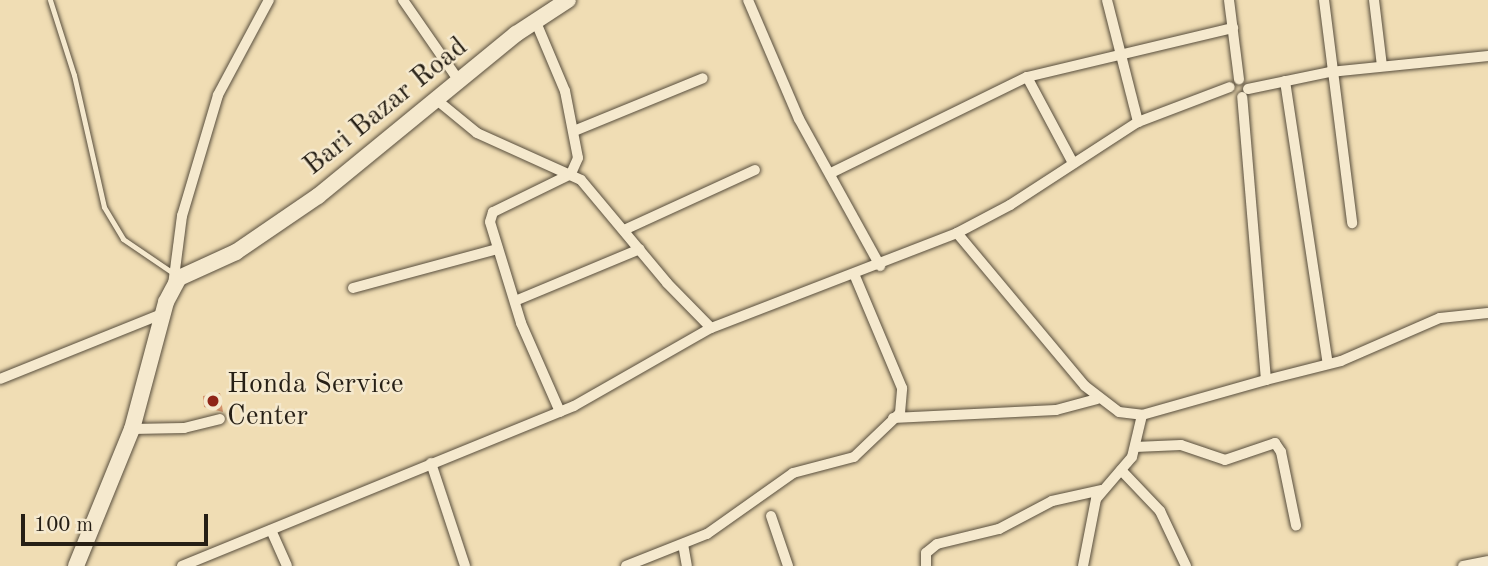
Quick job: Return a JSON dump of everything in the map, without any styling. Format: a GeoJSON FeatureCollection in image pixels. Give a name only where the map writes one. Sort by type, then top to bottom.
{"type":"FeatureCollection","features":[{"type":"Feature","properties":{"kind":"street"},"geometry":{"type":"LineString","coordinates":[[76,566],[132,429],[173,280],[193,171],[218,95],[269,0]]}},
{"type":"Feature","properties":{"kind":"street"},"geometry":{"type":"LineString","coordinates":[[403,0],[459,81]]}},
{"type":"Feature","properties":{"kind":"street","name":"Bari Bazar Road"},"geometry":{"type":"LineString","coordinates":[[173,280],[190,270],[236,252],[318,197],[535,20],[568,0]]}},
{"type":"Feature","properties":{"kind":"street"},"geometry":{"type":"LineString","coordinates":[[748,0],[799,119],[880,266]]}},
{"type":"Feature","properties":{"kind":"street"},"geometry":{"type":"LineString","coordinates":[[1107,0],[1118,54],[1138,122]]}},
{"type":"Feature","properties":{"kind":"street"},"geometry":{"type":"LineString","coordinates":[[1230,0],[1233,28],[1233,95],[1330,72],[1488,56]]}},
{"type":"Feature","properties":{"kind":"street"},"geometry":{"type":"LineString","coordinates":[[1324,0],[1330,72],[1352,223]]}},
{"type":"Feature","properties":{"kind":"street"},"geometry":{"type":"LineString","coordinates":[[1374,0],[1382,66]]}},
{"type":"Feature","properties":{"kind":"street"},"geometry":{"type":"LineString","coordinates":[[535,20],[559,71],[578,158],[571,174],[491,214],[498,249],[514,301],[560,412]]}},
{"type":"Feature","properties":{"kind":"street"},"geometry":{"type":"LineString","coordinates":[[831,173],[1027,77],[1233,28]]}},
{"type":"Feature","properties":{"kind":"street"},"geometry":{"type":"LineString","coordinates":[[1027,77],[1073,163]]}},
{"type":"Feature","properties":{"kind":"street"},"geometry":{"type":"LineString","coordinates":[[574,131],[703,78]]}},
{"type":"Feature","properties":{"kind":"street"},"geometry":{"type":"LineString","coordinates":[[1285,81],[1328,364]]}},
{"type":"Feature","properties":{"kind":"street"},"geometry":{"type":"LineString","coordinates":[[1234,83],[1245,93],[1266,380]]}},
{"type":"Feature","properties":{"kind":"street"},"geometry":{"type":"LineString","coordinates":[[182,566],[560,412],[711,328],[855,276],[957,233],[1010,205],[1138,122],[1234,83]]}},
{"type":"Feature","properties":{"kind":"street"},"geometry":{"type":"LineString","coordinates":[[438,101],[477,133],[571,174],[595,192],[639,248],[711,328]]}},
{"type":"Feature","properties":{"kind":"street"},"geometry":{"type":"LineString","coordinates":[[624,230],[755,170]]}},
{"type":"Feature","properties":{"kind":"street"},"geometry":{"type":"LineString","coordinates":[[957,233],[1097,399],[1119,412],[1142,415],[1328,364],[1440,318],[1488,313]]}},
{"type":"Feature","properties":{"kind":"street"},"geometry":{"type":"LineString","coordinates":[[514,301],[639,248]]}},
{"type":"Feature","properties":{"kind":"street"},"geometry":{"type":"LineString","coordinates":[[353,288],[498,249]]}},
{"type":"Feature","properties":{"kind":"street"},"geometry":{"type":"LineString","coordinates":[[626,566],[683,544],[724,524],[793,473],[854,457],[903,407],[902,387],[855,276]]}},
{"type":"Feature","properties":{"kind":"street"},"geometry":{"type":"LineString","coordinates":[[0,379],[164,313]]}},
{"type":"Feature","properties":{"kind":"street"},"geometry":{"type":"LineString","coordinates":[[893,418],[1056,410],[1097,399]]}},
{"type":"Feature","properties":{"kind":"street"},"geometry":{"type":"LineString","coordinates":[[923,565],[928,549],[937,544],[999,529],[1052,502],[1101,490],[1121,470],[1135,447],[1142,415]]}},
{"type":"Feature","properties":{"kind":"street"},"geometry":{"type":"LineString","coordinates":[[132,429],[184,428],[220,419]]}},
{"type":"Feature","properties":{"kind":"street"},"geometry":{"type":"LineString","coordinates":[[1135,447],[1181,445],[1225,460],[1275,443],[1281,452],[1296,525]]}},
{"type":"Feature","properties":{"kind":"street"},"geometry":{"type":"LineString","coordinates":[[431,463],[465,566]]}},
{"type":"Feature","properties":{"kind":"street"},"geometry":{"type":"LineString","coordinates":[[1121,470],[1160,511],[1186,566]]}},
{"type":"Feature","properties":{"kind":"street"},"geometry":{"type":"LineString","coordinates":[[1083,566],[1101,490]]}},
{"type":"Feature","properties":{"kind":"street"},"geometry":{"type":"LineString","coordinates":[[771,516],[788,566]]}},
{"type":"Feature","properties":{"kind":"street"},"geometry":{"type":"LineString","coordinates":[[271,530],[287,566]]}},
{"type":"Feature","properties":{"kind":"street"},"geometry":{"type":"LineString","coordinates":[[683,544],[687,566]]}},
{"type":"Feature","properties":{"kind":"street"},"geometry":{"type":"LineString","coordinates":[[1463,566],[1488,561]]}},
{"type":"Feature","properties":{"kind":"lane"},"geometry":{"type":"LineString","coordinates":[[50,0],[74,75],[104,207],[123,239],[173,280]]}},
{"type":"Feature","properties":{"kind":"building","name":"Honda Service Center"},"geometry":{"type":"Polygon","coordinates":[[[220,393],[223,412],[204,407],[203,396],[220,393]]]}},
{"type":"Feature","properties":{"kind":"place","name":"Honda Service Center"},"geometry":{"type":"Point","coordinates":[213,401]}}]}
